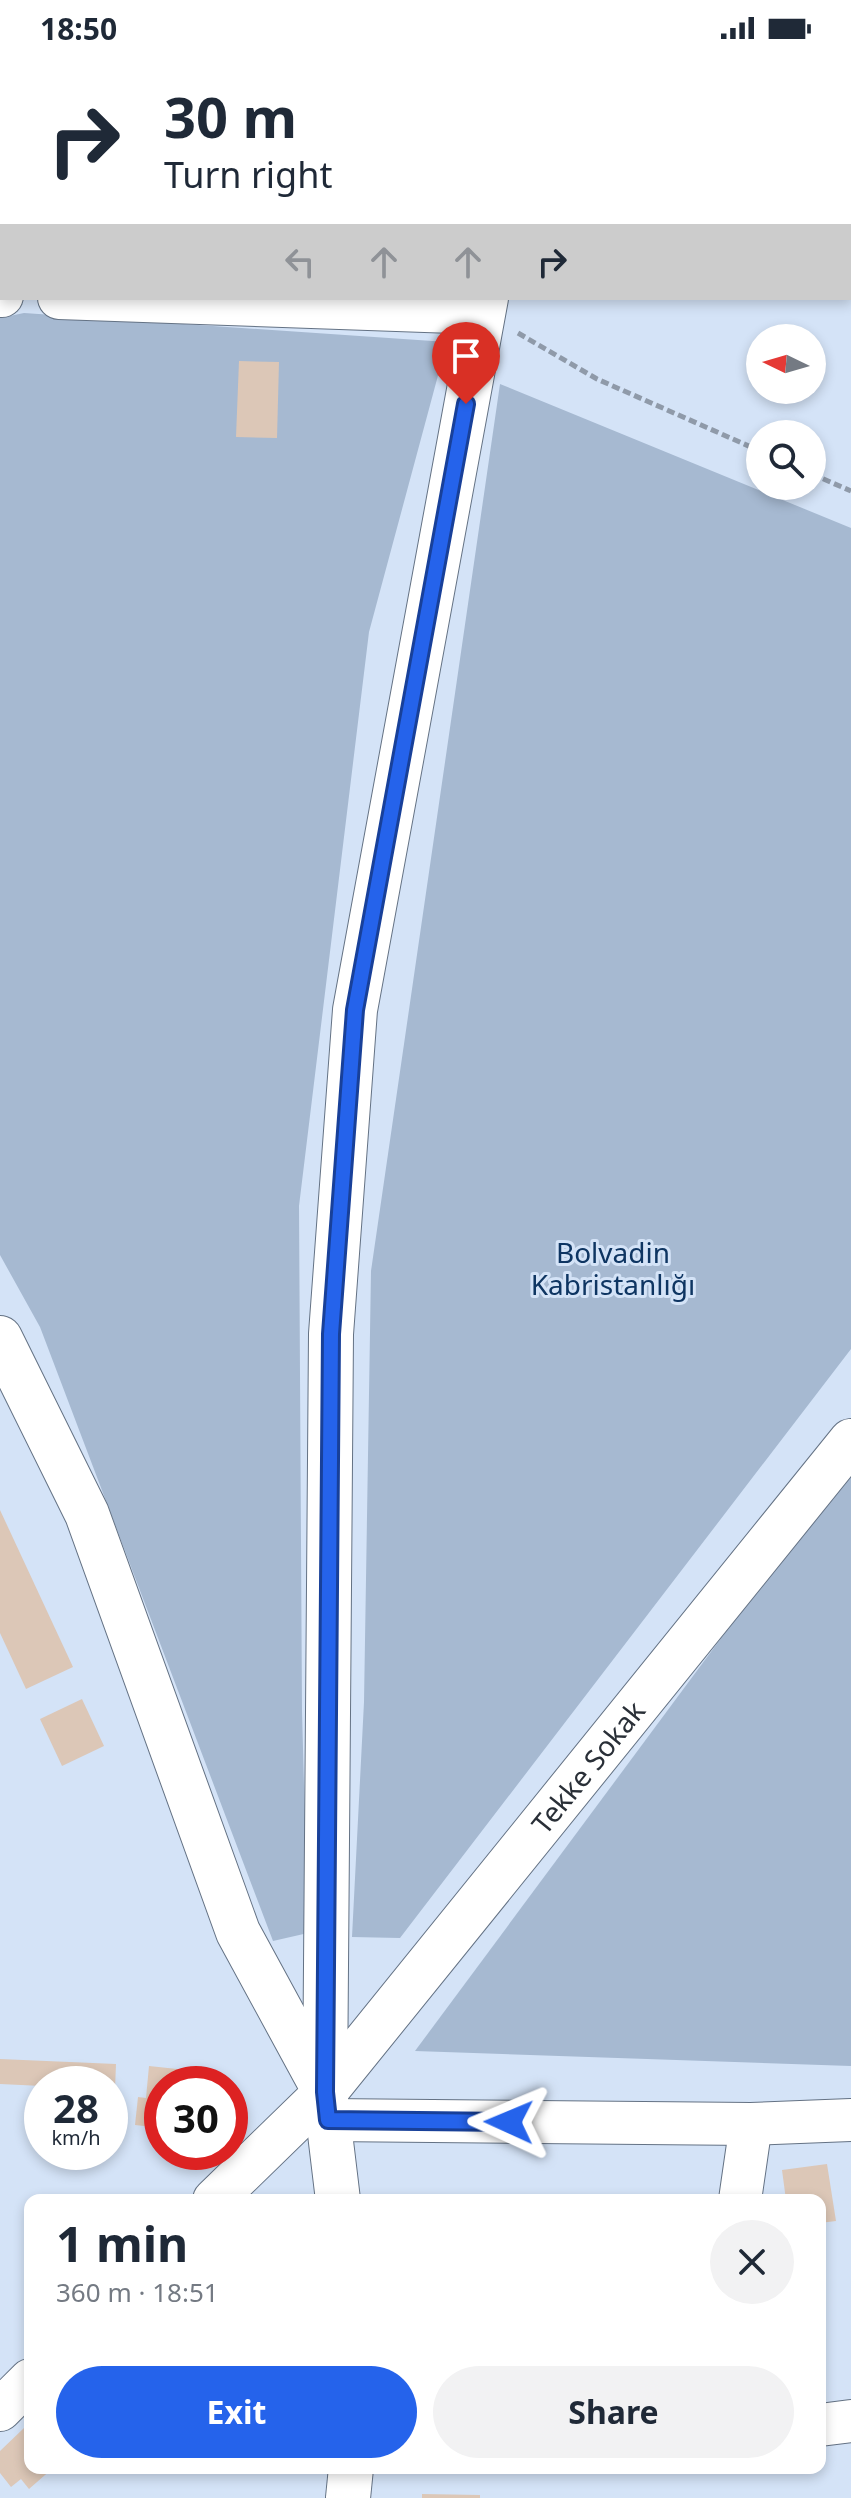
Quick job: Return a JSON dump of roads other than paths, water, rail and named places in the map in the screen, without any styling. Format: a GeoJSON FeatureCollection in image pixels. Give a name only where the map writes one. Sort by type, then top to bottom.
{"type":"FeatureCollection","features":[{"type":"Feature","properties":{"kind":"street"},"geometry":{"type":"LineString","coordinates":[[180,300],[484,305],[355,1010],[331,1334],[327,2106],[337,2194]]}},
{"type":"Feature","properties":{"kind":"street"},"geometry":{"type":"LineString","coordinates":[[0,1338],[87,1514],[238,1932],[327,2106]]}},
{"type":"Feature","properties":{"kind":"street","name":"Tekke Sokak"},"geometry":{"type":"LineString","coordinates":[[327,2106],[851,1441]]}},
{"type":"Feature","properties":{"kind":"street"},"geometry":{"type":"LineString","coordinates":[[221,2194],[327,2106],[751,2124],[851,2120]]}},
{"type":"Feature","properties":{"kind":"street"},"geometry":{"type":"LineString","coordinates":[[741,2194],[751,2124]]}},
{"type":"Feature","properties":{"kind":"street"},"geometry":{"type":"LineString","coordinates":[[0,2410],[24,2386]]}},
{"type":"Feature","properties":{"kind":"street"},"geometry":{"type":"LineString","coordinates":[[826,2424],[851,2421]]}},
{"type":"Feature","properties":{"kind":"street"},"geometry":{"type":"LineString","coordinates":[[348,2498],[350,2474]]}},
{"type":"Feature","properties":{"kind":"park label","name":"Bolvadin Kabristanlığı"},"geometry":{"type":"Point","coordinates":[613,1268]}}]}
